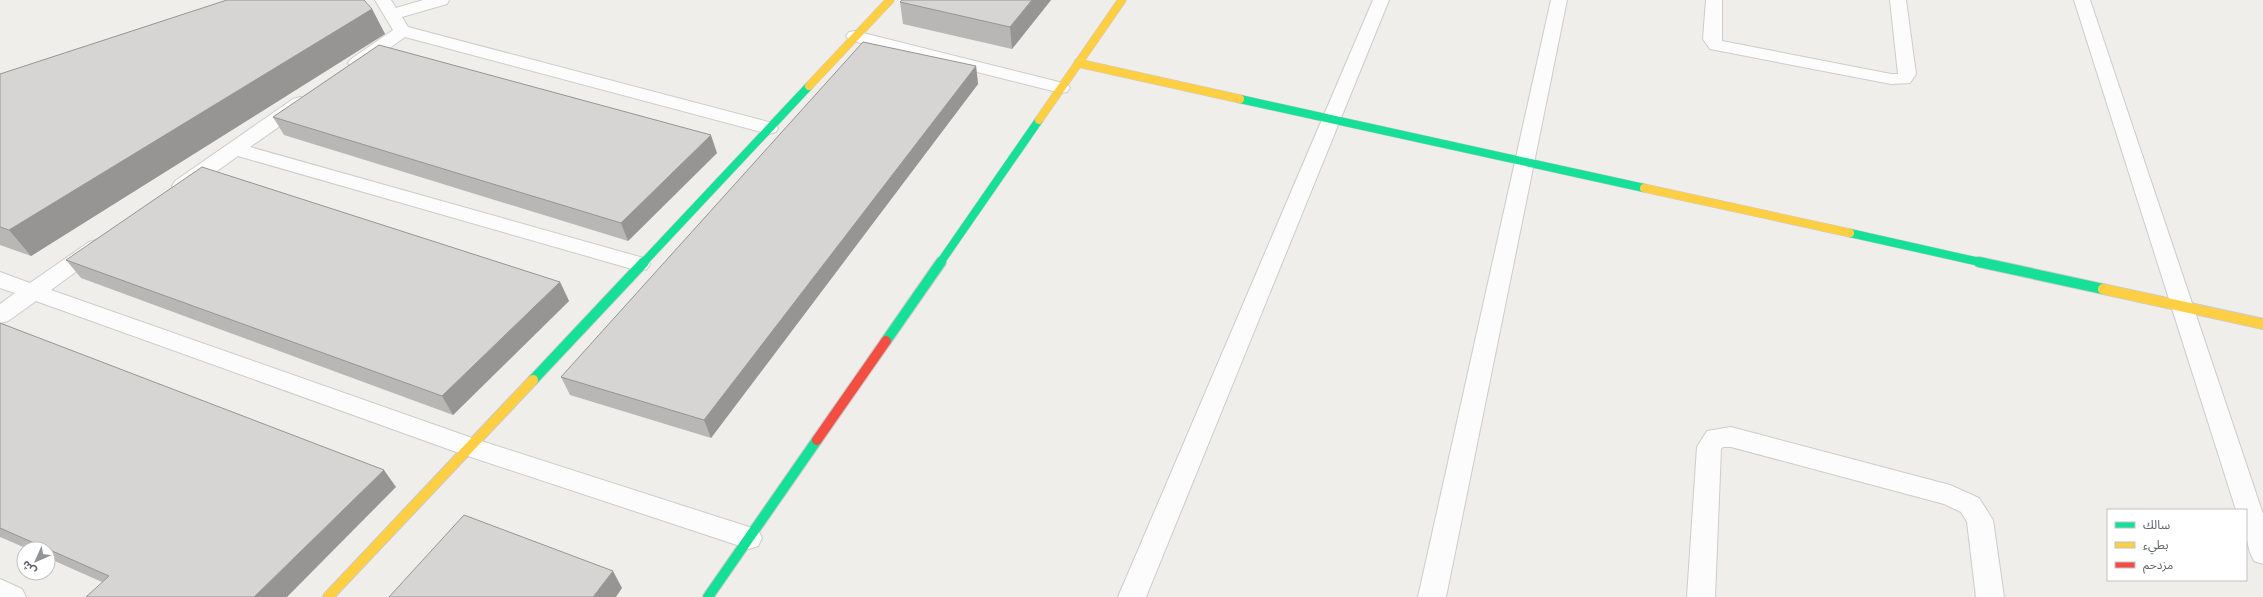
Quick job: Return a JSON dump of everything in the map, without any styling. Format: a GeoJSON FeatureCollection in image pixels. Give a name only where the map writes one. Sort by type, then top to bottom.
{"type":"FeatureCollection","features":[{"type":"Feature","properties":{"kind":"street"},"geometry":{"type":"LineString","coordinates":[[441,0],[388,7],[402,31],[769,128]]}},
{"type":"Feature","properties":{"kind":"street"},"geometry":{"type":"LineString","coordinates":[[328,597],[639,264],[890,0]]}},
{"type":"Feature","properties":{"kind":"street"},"geometry":{"type":"LineString","coordinates":[[708,597],[1122,0]]}},
{"type":"Feature","properties":{"kind":"street"},"geometry":{"type":"LineString","coordinates":[[1132,597],[1381,0]]}},
{"type":"Feature","properties":{"kind":"street"},"geometry":{"type":"LineString","coordinates":[[1432,597],[1559,0]]}},
{"type":"Feature","properties":{"kind":"street"},"geometry":{"type":"LineString","coordinates":[[1714,0],[1712,39],[1716,45],[1891,79],[1904,80],[1907,74],[1898,0]]}},
{"type":"Feature","properties":{"kind":"street"},"geometry":{"type":"LineString","coordinates":[[2082,0],[2263,553]]}},
{"type":"Feature","properties":{"kind":"street"},"geometry":{"type":"LineString","coordinates":[[344,72],[402,31]]}},
{"type":"Feature","properties":{"kind":"street"},"geometry":{"type":"LineString","coordinates":[[855,36],[1061,88]]}},
{"type":"Feature","properties":{"kind":"street"},"geometry":{"type":"LineString","coordinates":[[1078,64],[2263,324]]}},
{"type":"Feature","properties":{"kind":"street"},"geometry":{"type":"LineString","coordinates":[[170,195],[312,94]]}},
{"type":"Feature","properties":{"kind":"street"},"geometry":{"type":"LineString","coordinates":[[235,149],[639,264]]}},
{"type":"Feature","properties":{"kind":"street"},"geometry":{"type":"LineString","coordinates":[[0,315],[111,236]]}},
{"type":"Feature","properties":{"kind":"street"},"geometry":{"type":"LineString","coordinates":[[0,280],[468,446],[749,538]]}},
{"type":"Feature","properties":{"kind":"street"},"geometry":{"type":"LineString","coordinates":[[1701,597],[1709,447],[1716,438],[1731,437],[1950,495],[1970,505],[1980,520],[1990,597]]}},
{"type":"Feature","properties":{"kind":"street"},"geometry":{"type":"LineString","coordinates":[[0,591],[12,597]]}},
{"type":"Feature","properties":{"kind":"building"},"geometry":{"type":"Polygon","coordinates":[[[227,0],[364,0],[372,9],[9,230],[0,227],[0,74],[227,0]]]}},
{"type":"Feature","properties":{"kind":"building"},"geometry":{"type":"Polygon","coordinates":[[[902,0],[1032,0],[1010,27],[900,2],[902,0]]]}},
{"type":"Feature","properties":{"kind":"building"},"geometry":{"type":"Polygon","coordinates":[[[863,42],[976,66],[704,420],[561,377],[863,42]]]}},
{"type":"Feature","properties":{"kind":"building"},"geometry":{"type":"Polygon","coordinates":[[[379,45],[711,135],[621,223],[273,117],[379,45]]]}},
{"type":"Feature","properties":{"kind":"building"},"geometry":{"type":"Polygon","coordinates":[[[202,167],[560,282],[442,396],[66,260],[202,167]]]}},
{"type":"Feature","properties":{"kind":"building"},"geometry":{"type":"Polygon","coordinates":[[[0,323],[384,470],[254,597],[86,597],[109,576],[56,553],[56,541],[30,541],[0,528],[0,323]]]}},
{"type":"Feature","properties":{"kind":"building"},"geometry":{"type":"Polygon","coordinates":[[[464,515],[613,571],[593,597],[389,597],[464,515]]]}},
{"type":"Feature","properties":{"kind":"traffic: fast"},"geometry":{"type":"LineString","coordinates":[[533,380],[809,86]]}},
{"type":"Feature","properties":{"kind":"traffic: fast"},"geometry":{"type":"LineString","coordinates":[[1240,99],[1644,188]]}},
{"type":"Feature","properties":{"kind":"traffic: fast"},"geometry":{"type":"LineString","coordinates":[[886,341],[1039,120]]}},
{"type":"Feature","properties":{"kind":"traffic: fast"},"geometry":{"type":"LineString","coordinates":[[1850,233],[2103,289]]}},
{"type":"Feature","properties":{"kind":"traffic: fast"},"geometry":{"type":"LineString","coordinates":[[708,597],[817,440]]}},
{"type":"Feature","properties":{"kind":"traffic: slow"},"geometry":{"type":"LineString","coordinates":[[809,86],[890,0]]}},
{"type":"Feature","properties":{"kind":"traffic: slow"},"geometry":{"type":"LineString","coordinates":[[1039,120],[1122,0]]}},
{"type":"Feature","properties":{"kind":"traffic: slow"},"geometry":{"type":"LineString","coordinates":[[1078,63],[1240,99]]}},
{"type":"Feature","properties":{"kind":"traffic: slow"},"geometry":{"type":"LineString","coordinates":[[1644,188],[1850,233]]}},
{"type":"Feature","properties":{"kind":"traffic: slow"},"geometry":{"type":"LineString","coordinates":[[2103,289],[2263,324]]}},
{"type":"Feature","properties":{"kind":"traffic: slow"},"geometry":{"type":"LineString","coordinates":[[328,597],[533,380]]}},
{"type":"Feature","properties":{"kind":"traffic: jam"},"geometry":{"type":"LineString","coordinates":[[817,440],[886,341]]}}]}
